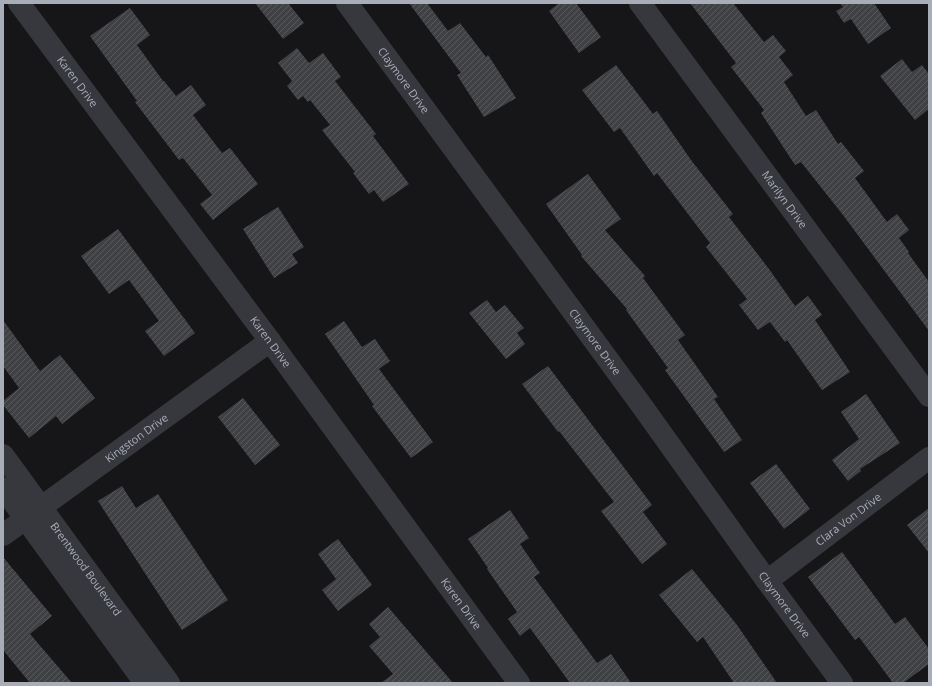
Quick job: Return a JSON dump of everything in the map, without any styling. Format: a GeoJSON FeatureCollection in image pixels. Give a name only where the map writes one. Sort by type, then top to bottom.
{"type":"FeatureCollection","features":[{"type":"Feature","properties":{"kind":"street","name":"Karen Drive"},"geometry":{"type":"LineString","coordinates":[[19,3],[270,341],[519,683]]}},
{"type":"Feature","properties":{"kind":"street","name":"Claymore Drive"},"geometry":{"type":"LineString","coordinates":[[347,3],[842,683]]}},
{"type":"Feature","properties":{"kind":"street","name":"Marilyn Drive"},"geometry":{"type":"LineString","coordinates":[[640,3],[929,396]]}},
{"type":"Feature","properties":{"kind":"street","name":"Kingston Drive"},"geometry":{"type":"LineString","coordinates":[[3,535],[270,341]]}},
{"type":"Feature","properties":{"kind":"street","name":"Brentwood Boulevard"},"geometry":{"type":"LineString","coordinates":[[3,455],[33,513],[145,683]]}},
{"type":"Feature","properties":{"kind":"street","name":"Clara Von Drive"},"geometry":{"type":"LineString","coordinates":[[767,581],[929,458]]}},
{"type":"Feature","properties":{"kind":"street","name":"Brentwood Boulevard"},"geometry":{"type":"LineString","coordinates":[[3,488],[33,513],[169,683]]}},
{"type":"Feature","properties":{"kind":"building"},"geometry":{"type":"Polygon","coordinates":[[[255,3],[288,3],[304,23],[283,39],[255,3]]]}},
{"type":"Feature","properties":{"kind":"building"},"geometry":{"type":"Polygon","coordinates":[[[409,3],[427,3],[448,31],[460,23],[486,57],[488,55],[516,98],[484,117],[457,75],[461,73],[409,3]]]}},
{"type":"Feature","properties":{"kind":"building"},"geometry":{"type":"Polygon","coordinates":[[[559,3],[576,3],[601,37],[579,53],[549,11],[559,3]]]}},
{"type":"Feature","properties":{"kind":"building"},"geometry":{"type":"Polygon","coordinates":[[[690,3],[733,3],[764,42],[773,35],[786,51],[779,57],[793,75],[784,82],[806,116],[816,110],[838,144],[841,142],[864,171],[855,178],[887,222],[897,214],[909,230],[899,238],[929,282],[929,331],[843,215],[801,162],[795,165],[761,113],[764,110],[731,67],[736,63],[690,3]]]}},
{"type":"Feature","properties":{"kind":"building"},"geometry":{"type":"Polygon","coordinates":[[[840,3],[874,3],[891,28],[868,44],[851,19],[844,23],[836,11],[843,7],[840,3]]]}},
{"type":"Feature","properties":{"kind":"building"},"geometry":{"type":"Polygon","coordinates":[[[130,8],[150,35],[137,45],[163,81],[176,96],[191,85],[206,105],[193,115],[222,153],[230,148],[258,184],[213,220],[200,204],[212,195],[183,158],[179,160],[135,102],[137,101],[90,36],[130,8]]]}},
{"type":"Feature","properties":{"kind":"building"},"geometry":{"type":"Polygon","coordinates":[[[297,48],[309,63],[323,53],[341,77],[335,81],[376,134],[373,136],[409,184],[383,202],[374,190],[369,194],[353,173],[355,172],[322,130],[330,125],[310,100],[308,102],[303,96],[298,100],[287,86],[292,81],[278,63],[297,48]]]}},
{"type":"Feature","properties":{"kind":"building"},"geometry":{"type":"Polygon","coordinates":[[[902,59],[912,72],[922,65],[929,74],[929,109],[915,120],[880,76],[902,59]]]}},
{"type":"Feature","properties":{"kind":"building"},"geometry":{"type":"Polygon","coordinates":[[[616,65],[653,114],[657,111],[691,160],[733,214],[729,217],[795,306],[808,296],[822,315],[815,320],[850,372],[822,390],[787,340],[785,342],[770,322],[758,330],[739,305],[747,299],[706,247],[710,243],[657,173],[654,176],[620,128],[614,132],[582,90],[616,65]]]}},
{"type":"Feature","properties":{"kind":"building"},"geometry":{"type":"Polygon","coordinates":[[[588,174],[621,219],[605,230],[645,276],[643,278],[685,335],[678,340],[718,397],[714,399],[742,440],[724,452],[665,370],[668,368],[626,310],[627,309],[581,256],[582,255],[546,204],[588,174]]]}},
{"type":"Feature","properties":{"kind":"building"},"geometry":{"type":"Polygon","coordinates":[[[278,207],[304,247],[292,254],[298,263],[274,278],[243,229],[278,207]]]}},
{"type":"Feature","properties":{"kind":"building"},"geometry":{"type":"Polygon","coordinates":[[[118,229],[195,333],[164,356],[145,331],[159,321],[129,280],[109,294],[81,256],[118,229]]]}},
{"type":"Feature","properties":{"kind":"building"},"geometry":{"type":"Polygon","coordinates":[[[487,300],[496,312],[505,305],[524,328],[517,333],[525,344],[506,359],[469,313],[487,300]]]}},
{"type":"Feature","properties":{"kind":"building"},"geometry":{"type":"Polygon","coordinates":[[[3,320],[40,371],[60,355],[95,398],[62,424],[56,416],[29,438],[3,405],[3,401],[19,388],[3,366],[3,320]]]}},
{"type":"Feature","properties":{"kind":"building"},"geometry":{"type":"Polygon","coordinates":[[[344,321],[362,347],[375,339],[390,361],[379,369],[433,442],[411,458],[372,406],[374,405],[325,334],[344,321]]]}},
{"type":"Feature","properties":{"kind":"building"},"geometry":{"type":"Polygon","coordinates":[[[548,366],[652,505],[643,512],[667,544],[642,564],[601,511],[614,502],[522,384],[548,366]]]}},
{"type":"Feature","properties":{"kind":"building"},"geometry":{"type":"Polygon","coordinates":[[[866,394],[900,443],[860,469],[861,471],[848,481],[832,460],[859,439],[841,412],[866,394]]]}},
{"type":"Feature","properties":{"kind":"building"},"geometry":{"type":"Polygon","coordinates":[[[243,398],[280,445],[255,465],[218,417],[243,398]]]}},
{"type":"Feature","properties":{"kind":"building"},"geometry":{"type":"Polygon","coordinates":[[[776,464],[810,509],[784,529],[750,483],[776,464]]]}},
{"type":"Feature","properties":{"kind":"building"},"geometry":{"type":"Polygon","coordinates":[[[122,486],[136,508],[158,494],[228,600],[182,630],[98,501],[122,486]]]}},
{"type":"Feature","properties":{"kind":"building"},"geometry":{"type":"Polygon","coordinates":[[[929,508],[929,553],[907,525],[929,508]]]}},
{"type":"Feature","properties":{"kind":"building"},"geometry":{"type":"Polygon","coordinates":[[[510,510],[529,538],[520,544],[540,573],[534,577],[597,663],[611,654],[631,683],[570,683],[530,628],[520,636],[508,619],[517,612],[468,539],[510,510]]]}},
{"type":"Feature","properties":{"kind":"building"},"geometry":{"type":"Polygon","coordinates":[[[338,539],[372,585],[338,611],[322,590],[336,579],[318,554],[338,539]]]}},
{"type":"Feature","properties":{"kind":"building"},"geometry":{"type":"Polygon","coordinates":[[[842,552],[895,624],[905,617],[929,649],[929,664],[903,683],[893,683],[859,637],[855,640],[808,577],[842,552]]]}},
{"type":"Feature","properties":{"kind":"building"},"geometry":{"type":"Polygon","coordinates":[[[3,557],[52,616],[30,634],[72,683],[30,683],[3,650],[3,557]]]}},
{"type":"Feature","properties":{"kind":"building"},"geometry":{"type":"Polygon","coordinates":[[[692,569],[737,625],[777,683],[734,683],[703,637],[697,642],[659,595],[692,569]]]}},
{"type":"Feature","properties":{"kind":"building"},"geometry":{"type":"Polygon","coordinates":[[[388,607],[453,683],[381,683],[393,674],[369,646],[380,637],[369,624],[388,607]]]}}]}
